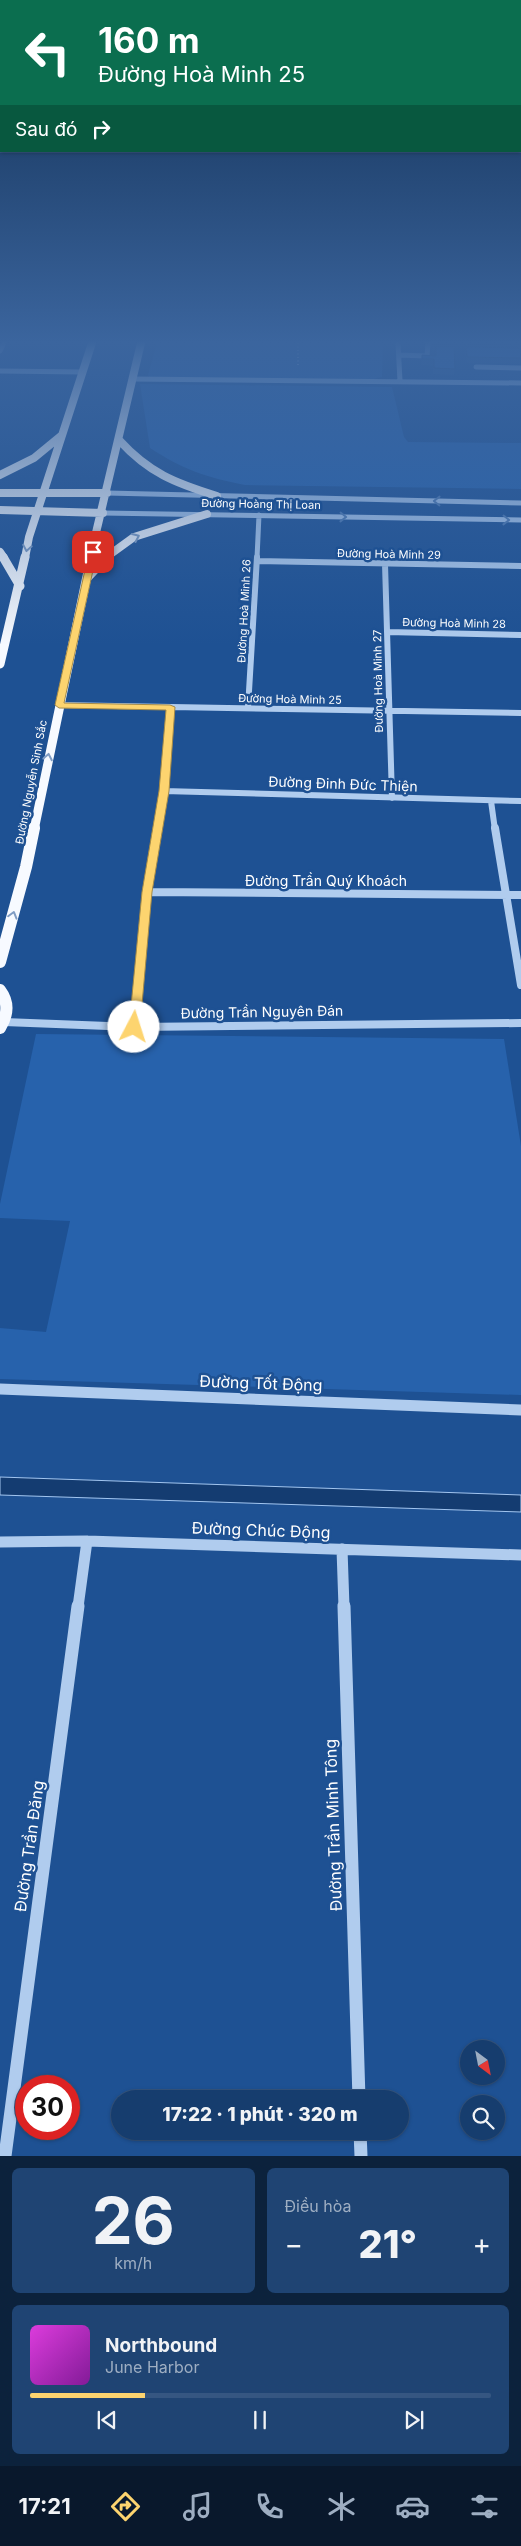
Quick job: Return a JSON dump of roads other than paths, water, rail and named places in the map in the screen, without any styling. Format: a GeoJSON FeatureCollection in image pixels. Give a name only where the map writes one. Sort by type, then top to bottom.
{"type":"FeatureCollection","features":[{"type":"Feature","properties":{"kind":"main road"},"geometry":{"type":"LineString","coordinates":[[0,475],[34,458],[52,444]]}},
{"type":"Feature","properties":{"kind":"main road"},"geometry":{"type":"LineString","coordinates":[[0,664],[37,511],[59,444]]}},
{"type":"Feature","properties":{"kind":"main road","name":"Đường Nguyễn Sinh Sắc"},"geometry":{"type":"LineString","coordinates":[[0,962],[26,867],[86,579],[118,444]]}},
{"type":"Feature","properties":{"kind":"main road"},"geometry":{"type":"LineString","coordinates":[[122,444],[151,472],[174,483],[217,496]]}},
{"type":"Feature","properties":{"kind":"main road","name":"Đường Hoàng Thị Loan"},"geometry":{"type":"LineString","coordinates":[[0,493],[107,494]]}},
{"type":"Feature","properties":{"kind":"main road","name":"Đường Hoàng Thị Loan"},"geometry":{"type":"LineString","coordinates":[[0,510],[103,512]]}},
{"type":"Feature","properties":{"kind":"main road"},"geometry":{"type":"LineString","coordinates":[[86,579],[111,552],[134,537],[207,514]]}},
{"type":"Feature","properties":{"kind":"main road"},"geometry":{"type":"LineString","coordinates":[[0,552],[20,586]]}},
{"type":"Feature","properties":{"kind":"main road"},"geometry":{"type":"LineString","coordinates":[[0,990],[4,995],[8,1008],[2,1025]]}},
{"type":"Feature","properties":{"kind":"street","name":"Đường Hoàng Thị Loan"},"geometry":{"type":"LineString","coordinates":[[107,494],[521,503]]}},
{"type":"Feature","properties":{"kind":"street","name":"Đường Hoàng Thị Loan"},"geometry":{"type":"LineString","coordinates":[[103,512],[521,520]]}},
{"type":"Feature","properties":{"kind":"street","name":"Đường Hoà Minh 26"},"geometry":{"type":"LineString","coordinates":[[248,708],[259,515]]}},
{"type":"Feature","properties":{"kind":"street","name":"Đường Hoà Minh 29"},"geometry":{"type":"LineString","coordinates":[[257,561],[521,566]]}},
{"type":"Feature","properties":{"kind":"street","name":"Đường Hoà Minh 27"},"geometry":{"type":"LineString","coordinates":[[386,564],[388,711],[392,798]]}},
{"type":"Feature","properties":{"kind":"street","name":"Đường Hoà Minh 28"},"geometry":{"type":"LineString","coordinates":[[387,632],[521,635]]}},
{"type":"Feature","properties":{"kind":"street","name":"Đường Hoà Minh 25"},"geometry":{"type":"LineString","coordinates":[[59,705],[521,713]]}},
{"type":"Feature","properties":{"kind":"street"},"geometry":{"type":"LineString","coordinates":[[134,1027],[147,892],[164,791],[170,707]]}},
{"type":"Feature","properties":{"kind":"street","name":"Đường Đinh Đức Thiện"},"geometry":{"type":"LineString","coordinates":[[164,791],[521,801]]}},
{"type":"Feature","properties":{"kind":"street"},"geometry":{"type":"LineString","coordinates":[[491,801],[521,985]]}},
{"type":"Feature","properties":{"kind":"street","name":"Đường Trần Quý Khoách"},"geometry":{"type":"LineString","coordinates":[[147,892],[521,895]]}},
{"type":"Feature","properties":{"kind":"street","name":"Đường Trần Nguyên Đán"},"geometry":{"type":"LineString","coordinates":[[2,1025],[134,1027],[521,1023]]}},
{"type":"Feature","properties":{"kind":"street","name":"Đường Tốt Động"},"geometry":{"type":"LineString","coordinates":[[0,1389],[521,1410]]}},
{"type":"Feature","properties":{"kind":"street","name":"Đường Chúc Động"},"geometry":{"type":"LineString","coordinates":[[0,1542],[87,1541],[521,1556]]}},
{"type":"Feature","properties":{"kind":"street","name":"Đường Trần Đăng"},"geometry":{"type":"LineString","coordinates":[[6,2156],[87,1541]]}},
{"type":"Feature","properties":{"kind":"street","name":"Đường Trần Minh Tông"},"geometry":{"type":"LineString","coordinates":[[342,1550],[359,2090]]}},
{"type":"Feature","properties":{"kind":"street"},"geometry":{"type":"LineString","coordinates":[[360,2140],[361,2156]]}}]}
